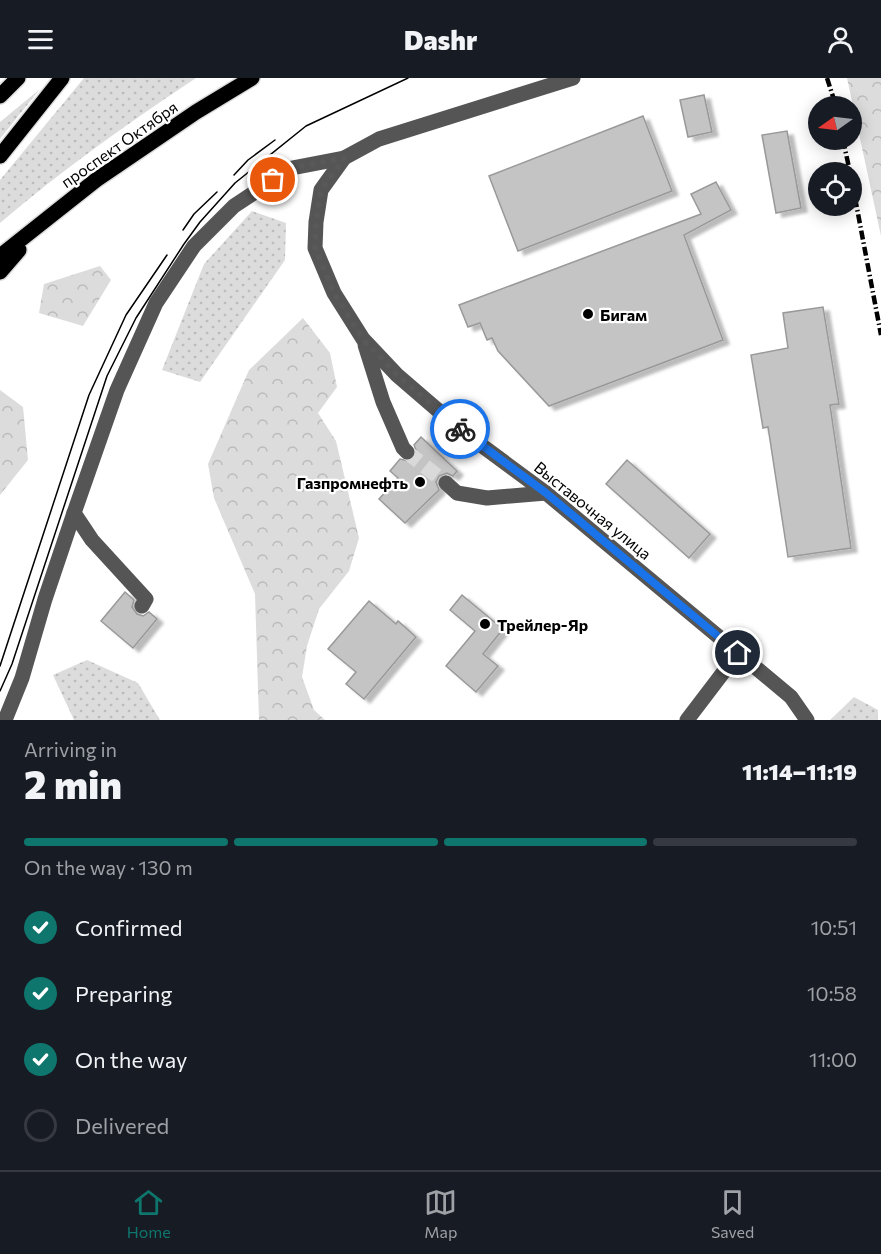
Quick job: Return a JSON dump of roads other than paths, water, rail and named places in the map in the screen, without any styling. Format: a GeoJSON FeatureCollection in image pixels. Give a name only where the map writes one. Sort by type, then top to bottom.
{"type":"FeatureCollection","features":[{"type":"Feature","properties":{"kind":"main road"},"geometry":{"type":"LineString","coordinates":[[0,96],[18,78]]}},
{"type":"Feature","properties":{"kind":"main road"},"geometry":{"type":"LineString","coordinates":[[0,156],[62,78]]}},
{"type":"Feature","properties":{"kind":"main road","name":"проспект Октября"},"geometry":{"type":"LineString","coordinates":[[40,224],[96,180],[196,111],[252,78]]}},
{"type":"Feature","properties":{"kind":"main road"},"geometry":{"type":"LineString","coordinates":[[0,256],[40,224]]}},
{"type":"Feature","properties":{"kind":"main road"},"geometry":{"type":"LineString","coordinates":[[0,264],[40,224]]}},
{"type":"Feature","properties":{"kind":"main road"},"geometry":{"type":"LineString","coordinates":[[0,272],[40,224]]}},
{"type":"Feature","properties":{"kind":"street","name":"Выставочная улица"},"geometry":{"type":"LineString","coordinates":[[573,78],[379,139],[344,158],[321,190],[315,248],[334,293],[363,339],[397,375],[462,431],[546,493],[791,697],[807,720]]}},
{"type":"Feature","properties":{"kind":"street"},"geometry":{"type":"LineString","coordinates":[[5,720],[22,678],[45,598],[117,390],[156,303],[194,246],[234,206],[292,168],[344,158]]}},
{"type":"Feature","properties":{"kind":"street"},"geometry":{"type":"LineString","coordinates":[[363,339],[383,402],[403,448],[407,452]]}},
{"type":"Feature","properties":{"kind":"street"},"geometry":{"type":"LineString","coordinates":[[446,483],[457,493],[487,498],[546,493]]}},
{"type":"Feature","properties":{"kind":"street"},"geometry":{"type":"LineString","coordinates":[[74,513],[92,540],[146,599],[141,606]]}},
{"type":"Feature","properties":{"kind":"street"},"geometry":{"type":"LineString","coordinates":[[687,720],[738,653]]}},
{"type":"Feature","properties":{"kind":"tunnel"},"geometry":{"type":"LineString","coordinates":[[407,452],[446,483]]}},
{"type":"Feature","properties":{"kind":"tram line"},"geometry":{"type":"LineString","coordinates":[[0,691],[12,664],[107,376],[136,318],[184,244],[200,222],[235,183],[306,126],[408,78]]}},
{"type":"Feature","properties":{"kind":"tram line"},"geometry":{"type":"LineString","coordinates":[[234,175],[248,160],[275,140]]}},
{"type":"Feature","properties":{"kind":"tram line"},"geometry":{"type":"LineString","coordinates":[[183,230],[194,214],[217,192]]}},
{"type":"Feature","properties":{"kind":"tram line"},"geometry":{"type":"LineString","coordinates":[[0,666],[89,395],[126,315],[167,255]]}},
{"type":"Feature","properties":{"kind":"railway"},"geometry":{"type":"LineString","coordinates":[[827,78],[833,96]]}},
{"type":"Feature","properties":{"kind":"railway"},"geometry":{"type":"LineString","coordinates":[[845,150],[848,162]]}},
{"type":"Feature","properties":{"kind":"railway"},"geometry":{"type":"LineString","coordinates":[[858,216],[881,335]]}},
{"type":"Feature","properties":{"kind":"place","name":"Бигам"},"geometry":{"type":"Point","coordinates":[588,314]}},
{"type":"Feature","properties":{"kind":"place","name":"Газпромнефть"},"geometry":{"type":"Point","coordinates":[420,482]}},
{"type":"Feature","properties":{"kind":"place","name":"Трейлер-Яр"},"geometry":{"type":"Point","coordinates":[485,624]}}]}
